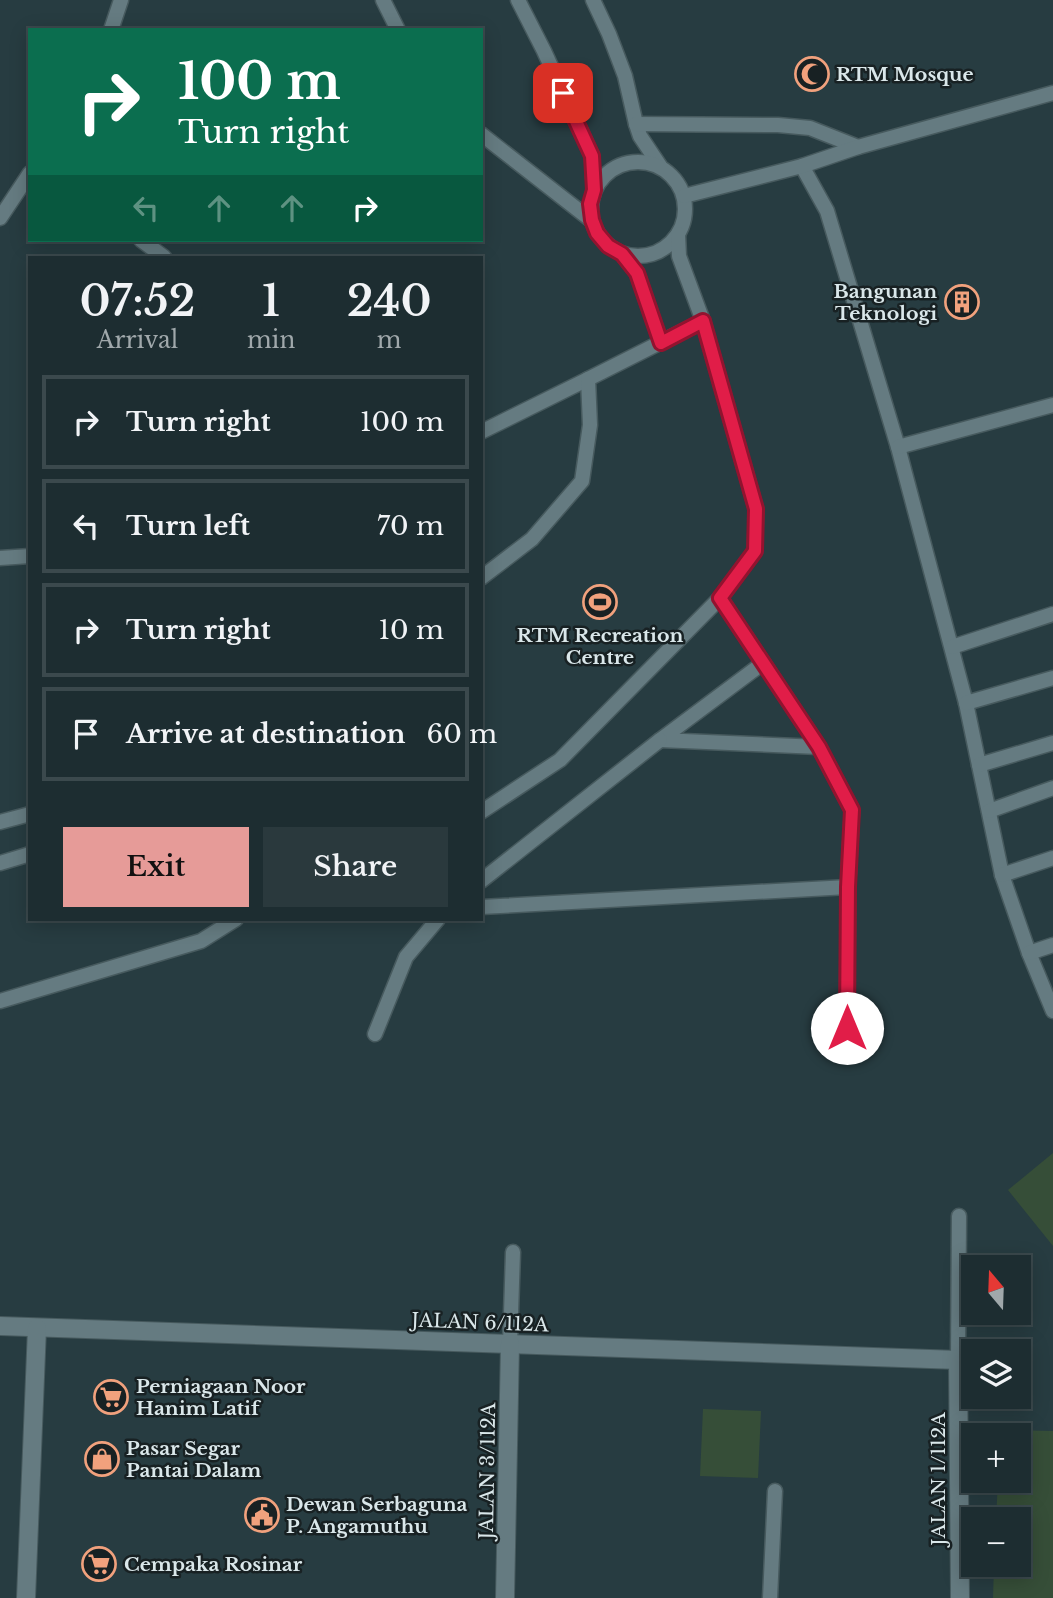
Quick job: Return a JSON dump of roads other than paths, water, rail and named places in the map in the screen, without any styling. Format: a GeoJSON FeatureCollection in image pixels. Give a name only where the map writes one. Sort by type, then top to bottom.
{"type":"FeatureCollection","features":[{"type":"Feature","properties":{"kind":"street","name":"JALAN 6/112A"},"geometry":{"type":"LineString","coordinates":[[0,1326],[958,1360]]}},
{"type":"Feature","properties":{"kind":"street"},"geometry":{"type":"LineString","coordinates":[[26,1598],[37,1328]]}},
{"type":"Feature","properties":{"kind":"street","name":"JALAN 3/112A"},"geometry":{"type":"LineString","coordinates":[[505,1598],[510,1344]]}},
{"type":"Feature","properties":{"kind":"street","name":"JALAN 1/112A"},"geometry":{"type":"LineString","coordinates":[[958,1360],[960,1598]]}},
{"type":"Feature","properties":{"kind":"lane"},"geometry":{"type":"LineString","coordinates":[[112,28],[121,0]]}},
{"type":"Feature","properties":{"kind":"lane"},"geometry":{"type":"LineString","coordinates":[[383,0],[397,28]]}},
{"type":"Feature","properties":{"kind":"lane"},"geometry":{"type":"LineString","coordinates":[[518,0],[592,156],[594,190]]}},
{"type":"Feature","properties":{"kind":"lane"},"geometry":{"type":"LineString","coordinates":[[593,0],[625,76],[640,136],[660,166],[672,175],[681,188],[685,204],[685,220],[668,246],[653,254],[622,254]]}},
{"type":"Feature","properties":{"kind":"lane"},"geometry":{"type":"LineString","coordinates":[[684,197],[802,166],[858,147],[1053,93]]}},
{"type":"Feature","properties":{"kind":"lane"},"geometry":{"type":"LineString","coordinates":[[636,124],[778,125],[810,128],[858,147]]}},
{"type":"Feature","properties":{"kind":"lane"},"geometry":{"type":"LineString","coordinates":[[483,136],[592,220]]}},
{"type":"Feature","properties":{"kind":"lane"},"geometry":{"type":"LineString","coordinates":[[660,166],[645,162],[615,168],[603,177],[594,190],[590,204],[597,233],[608,246],[622,254],[637,273],[661,343]]}},
{"type":"Feature","properties":{"kind":"lane"},"geometry":{"type":"LineString","coordinates":[[802,166],[827,211],[898,447],[966,703],[1002,875],[1052,1010]]}},
{"type":"Feature","properties":{"kind":"lane"},"geometry":{"type":"LineString","coordinates":[[0,218],[28,176]]}},
{"type":"Feature","properties":{"kind":"lane"},"geometry":{"type":"LineString","coordinates":[[483,811],[560,760],[720,598],[755,551],[756,509],[703,321],[679,256],[678,234]]}},
{"type":"Feature","properties":{"kind":"lane"},"geometry":{"type":"LineString","coordinates":[[144,242],[163,256]]}},
{"type":"Feature","properties":{"kind":"lane"},"geometry":{"type":"LineString","coordinates":[[483,431],[703,321]]}},
{"type":"Feature","properties":{"kind":"lane"},"geometry":{"type":"LineString","coordinates":[[483,576],[532,539],[582,481],[590,425],[588,379]]}},
{"type":"Feature","properties":{"kind":"lane"},"geometry":{"type":"LineString","coordinates":[[898,447],[1053,405]]}},
{"type":"Feature","properties":{"kind":"lane"},"geometry":{"type":"LineString","coordinates":[[0,558],[28,556]]}},
{"type":"Feature","properties":{"kind":"lane"},"geometry":{"type":"LineString","coordinates":[[720,598],[819,747],[852,810],[848,887],[847,1028]]}},
{"type":"Feature","properties":{"kind":"lane"},"geometry":{"type":"LineString","coordinates":[[952,647],[1053,614]]}},
{"type":"Feature","properties":{"kind":"lane"},"geometry":{"type":"LineString","coordinates":[[483,879],[763,663]]}},
{"type":"Feature","properties":{"kind":"lane"},"geometry":{"type":"LineString","coordinates":[[966,703],[1053,678]]}},
{"type":"Feature","properties":{"kind":"lane"},"geometry":{"type":"LineString","coordinates":[[660,740],[819,747]]}},
{"type":"Feature","properties":{"kind":"lane"},"geometry":{"type":"LineString","coordinates":[[979,765],[1053,743]]}},
{"type":"Feature","properties":{"kind":"lane"},"geometry":{"type":"LineString","coordinates":[[989,811],[1053,788]]}},
{"type":"Feature","properties":{"kind":"lane"},"geometry":{"type":"LineString","coordinates":[[0,822],[28,815]]}},
{"type":"Feature","properties":{"kind":"lane"},"geometry":{"type":"LineString","coordinates":[[0,863],[28,855]]}},
{"type":"Feature","properties":{"kind":"lane"},"geometry":{"type":"LineString","coordinates":[[1002,875],[1053,858]]}},
{"type":"Feature","properties":{"kind":"lane"},"geometry":{"type":"LineString","coordinates":[[483,907],[848,887]]}},
{"type":"Feature","properties":{"kind":"lane"},"geometry":{"type":"LineString","coordinates":[[0,1000],[201,941],[233,921]]}},
{"type":"Feature","properties":{"kind":"lane"},"geometry":{"type":"LineString","coordinates":[[375,1034],[407,957],[436,921]]}},
{"type":"Feature","properties":{"kind":"lane"},"geometry":{"type":"LineString","coordinates":[[1029,953],[1053,945]]}},
{"type":"Feature","properties":{"kind":"lane"},"geometry":{"type":"LineString","coordinates":[[958,1360],[959,1216]]}},
{"type":"Feature","properties":{"kind":"lane"},"geometry":{"type":"LineString","coordinates":[[510,1344],[513,1252]]}},
{"type":"Feature","properties":{"kind":"lane"},"geometry":{"type":"LineString","coordinates":[[770,1598],[775,1491]]}},
{"type":"Feature","properties":{"kind":"place","name":"RTM Mosque"},"geometry":{"type":"Point","coordinates":[812,74]}},
{"type":"Feature","properties":{"kind":"place","name":"Bangunan Teknologi"},"geometry":{"type":"Point","coordinates":[962,302]}},
{"type":"Feature","properties":{"kind":"place","name":"RTM Recreation Centre"},"geometry":{"type":"Point","coordinates":[600,602]}},
{"type":"Feature","properties":{"kind":"place","name":"Perniagaan Noor Hanim Latif"},"geometry":{"type":"Point","coordinates":[111,1397]}},
{"type":"Feature","properties":{"kind":"place","name":"Pasar Segar Pantai Dalam"},"geometry":{"type":"Point","coordinates":[102,1459]}},
{"type":"Feature","properties":{"kind":"place","name":"Dewan Serbaguna P. Angamuthu"},"geometry":{"type":"Point","coordinates":[262,1515]}},
{"type":"Feature","properties":{"kind":"place","name":"Cempaka Rosinar"},"geometry":{"type":"Point","coordinates":[99,1564]}}]}
